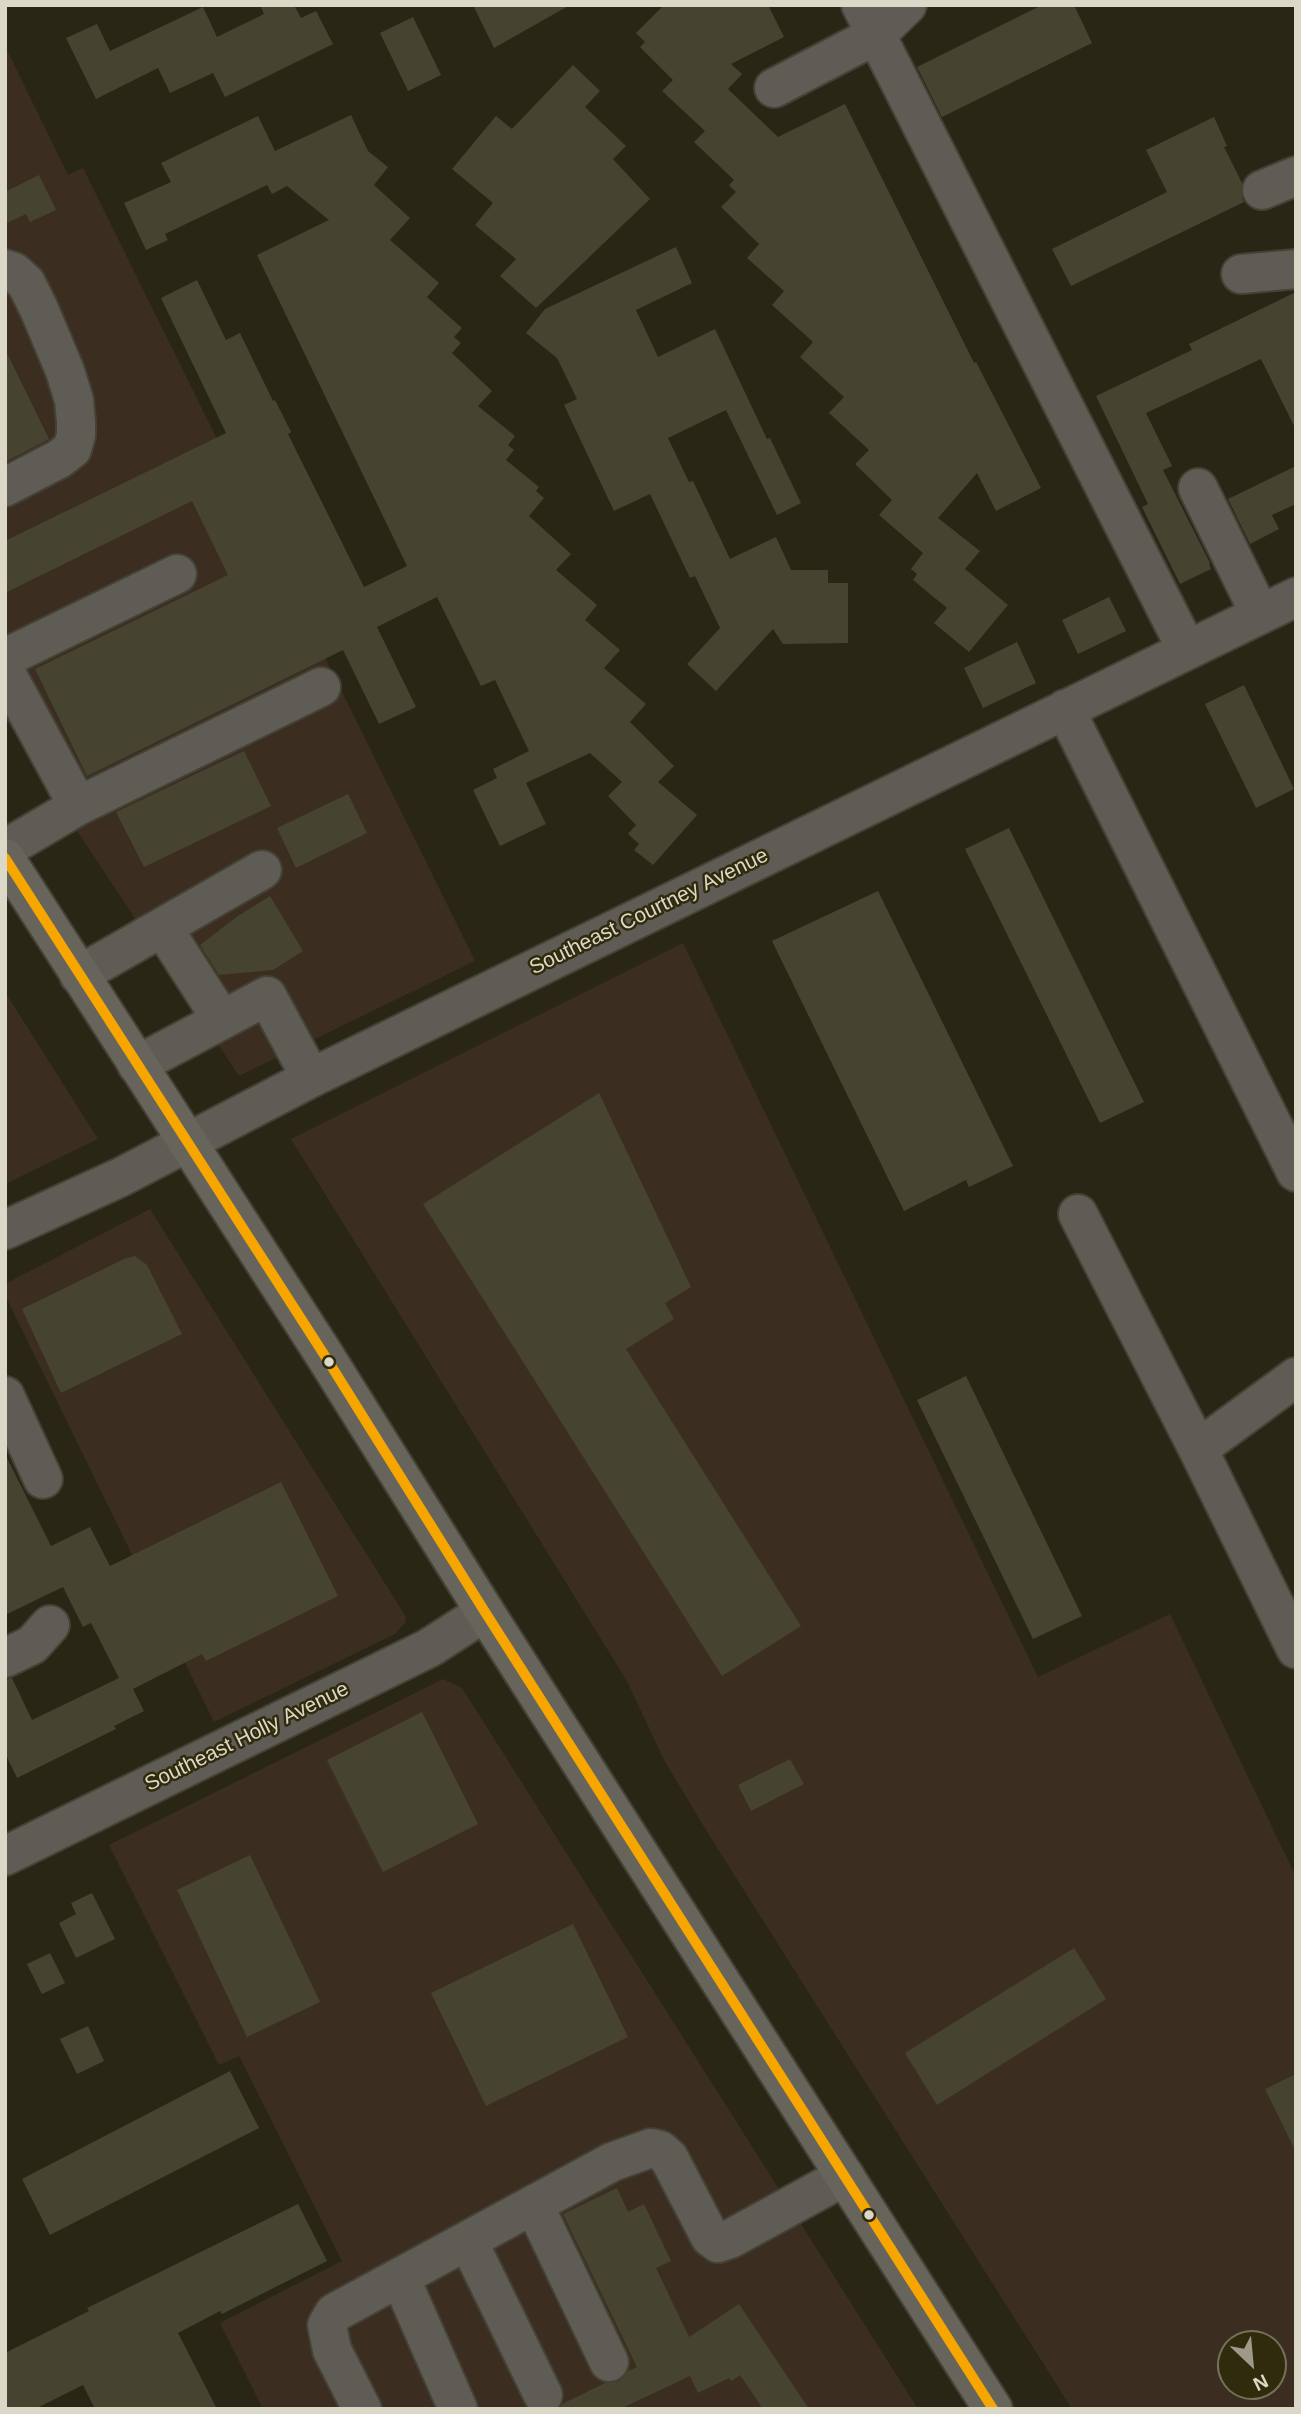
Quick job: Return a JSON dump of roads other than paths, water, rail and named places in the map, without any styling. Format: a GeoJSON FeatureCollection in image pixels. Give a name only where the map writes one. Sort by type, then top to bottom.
{"type":"FeatureCollection","features":[{"type":"Feature","properties":{"kind":"main road"},"geometry":{"type":"LineString","coordinates":[[12,882],[79,975],[325,1356],[993,2409]]}},
{"type":"Feature","properties":{"kind":"street"},"geometry":{"type":"LineString","coordinates":[[774,88],[869,20],[907,5]]}},
{"type":"Feature","properties":{"kind":"street"},"geometry":{"type":"LineString","coordinates":[[869,20],[1187,650]]}},
{"type":"Feature","properties":{"kind":"street"},"geometry":{"type":"LineString","coordinates":[[5,269],[14,272],[26,282],[40,309],[74,400],[76,435],[72,449],[59,459],[5,487]]}},
{"type":"Feature","properties":{"kind":"street"},"geometry":{"type":"LineString","coordinates":[[1241,274],[1296,269]]}},
{"type":"Feature","properties":{"kind":"street"},"geometry":{"type":"LineString","coordinates":[[1198,488],[1261,614]]}},
{"type":"Feature","properties":{"kind":"street"},"geometry":{"type":"LineString","coordinates":[[5,657],[177,574]]}},
{"type":"Feature","properties":{"kind":"street","name":"Southeast Courtney Avenue"},"geometry":{"type":"LineString","coordinates":[[8,1223],[121,1177],[311,1078],[1296,597]]}},
{"type":"Feature","properties":{"kind":"street"},"geometry":{"type":"LineString","coordinates":[[5,671],[78,806]]}},
{"type":"Feature","properties":{"kind":"street"},"geometry":{"type":"LineString","coordinates":[[5,849],[78,806],[321,687]]}},
{"type":"Feature","properties":{"kind":"street"},"geometry":{"type":"LineString","coordinates":[[1065,709],[1296,1172]]}},
{"type":"Feature","properties":{"kind":"street"},"geometry":{"type":"LineString","coordinates":[[79,975],[262,870]]}},
{"type":"Feature","properties":{"kind":"street"},"geometry":{"type":"LineString","coordinates":[[163,928],[222,1020]]}},
{"type":"Feature","properties":{"kind":"street"},"geometry":{"type":"LineString","coordinates":[[137,1065],[267,996],[311,1078]]}},
{"type":"Feature","properties":{"kind":"street"},"geometry":{"type":"LineString","coordinates":[[1078,1214],[1296,1649]]}},
{"type":"Feature","properties":{"kind":"street"},"geometry":{"type":"LineString","coordinates":[[1198,1449],[1296,1377]]}},
{"type":"Feature","properties":{"kind":"street"},"geometry":{"type":"LineString","coordinates":[[5,1396],[43,1479]]}},
{"type":"Feature","properties":{"kind":"street","name":"Southeast Holly Avenue"},"geometry":{"type":"LineString","coordinates":[[5,1856],[429,1648],[485,1612]]}},
{"type":"Feature","properties":{"kind":"street"},"geometry":{"type":"LineString","coordinates":[[5,1658],[33,1645],[50,1625]]}},
{"type":"Feature","properties":{"kind":"street"},"geometry":{"type":"LineString","coordinates":[[362,2409],[332,2350],[327,2325],[334,2313],[612,2162],[651,2148],[660,2150],[669,2158],[710,2237],[718,2243],[845,2176]]}},
{"type":"Feature","properties":{"kind":"street"},"geometry":{"type":"LineString","coordinates":[[534,2204],[609,2362]]}},
{"type":"Feature","properties":{"kind":"street"},"geometry":{"type":"LineString","coordinates":[[468,2241],[543,2395]]}},
{"type":"Feature","properties":{"kind":"street"},"geometry":{"type":"LineString","coordinates":[[400,2277],[458,2409]]}}]}
